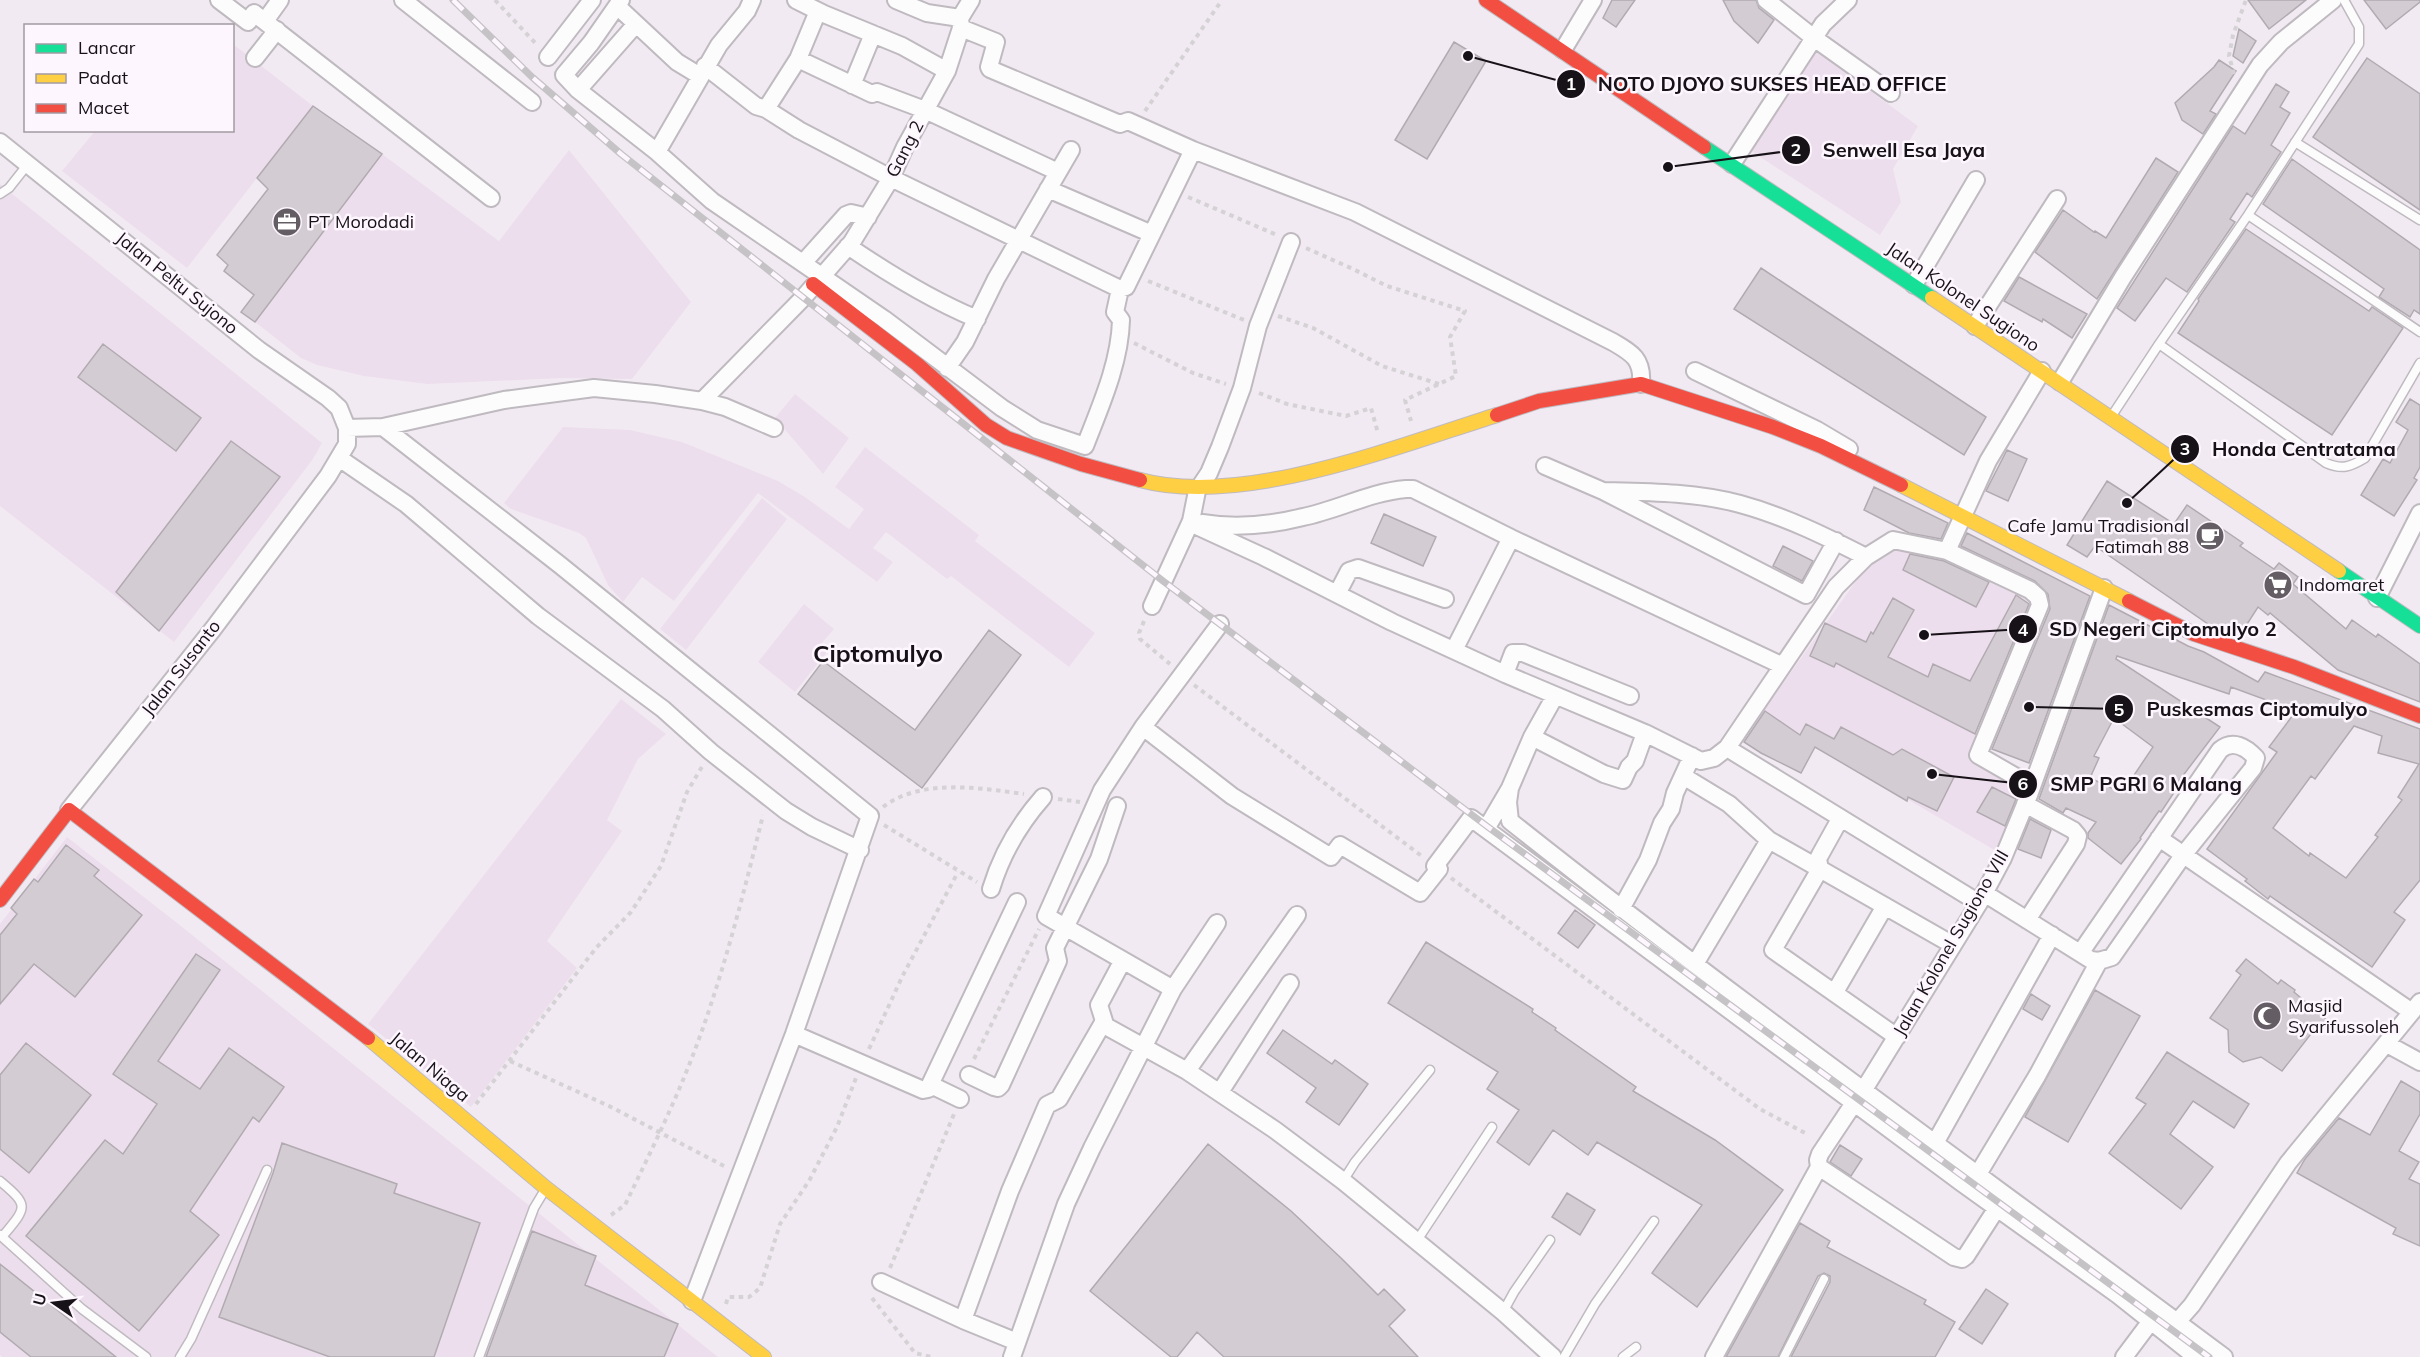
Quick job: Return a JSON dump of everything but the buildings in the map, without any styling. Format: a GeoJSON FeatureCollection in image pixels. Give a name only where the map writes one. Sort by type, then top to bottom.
{"type":"FeatureCollection","features":[{"type":"Feature","properties":{"kind":"main road","name":"Jalan Kolonel Sugiono"},"geometry":{"type":"LineString","coordinates":[[1486,0],[1795,208],[2060,382],[2420,626]]}},
{"type":"Feature","properties":{"kind":"main road"},"geometry":{"type":"LineString","coordinates":[[817,280],[986,425],[1007,438],[1080,464],[1158,485],[1199,487],[1246,484],[1310,471],[1383,452],[1539,401],[1641,384],[1773,427],[1821,446],[1962,515],[2194,634],[2294,667],[2420,716]]}},
{"type":"Feature","properties":{"kind":"main road","name":"Jalan Susanto"},"geometry":{"type":"LineString","coordinates":[[0,900],[69,810]]}},
{"type":"Feature","properties":{"kind":"main road","name":"Jalan Niaga"},"geometry":{"type":"LineString","coordinates":[[69,810],[346,1019],[546,1188],[764,1357]]}},
{"type":"Feature","properties":{"kind":"street"},"geometry":{"type":"LineString","coordinates":[[219,0],[248,22],[254,14],[271,26],[491,198]]}},
{"type":"Feature","properties":{"kind":"street"},"geometry":{"type":"LineString","coordinates":[[255,58],[271,26],[280,0]]}},
{"type":"Feature","properties":{"kind":"street"},"geometry":{"type":"LineString","coordinates":[[403,0],[532,102]]}},
{"type":"Feature","properties":{"kind":"street"},"geometry":{"type":"LineString","coordinates":[[548,57],[592,0]]}},
{"type":"Feature","properties":{"kind":"street"},"geometry":{"type":"LineString","coordinates":[[657,152],[718,45],[747,11],[752,0]]}},
{"type":"Feature","properties":{"kind":"street"},"geometry":{"type":"LineString","coordinates":[[796,0],[902,46],[947,71]]}},
{"type":"Feature","properties":{"kind":"street"},"geometry":{"type":"LineString","coordinates":[[896,0],[927,13],[961,23],[996,42],[988,67],[990,69],[1120,124],[1128,121],[1193,150],[1355,212],[1613,342],[1639,362],[1642,371],[1641,384]]}},
{"type":"Feature","properties":{"kind":"street","name":"Gang 2"},"geometry":{"type":"LineString","coordinates":[[702,401],[848,246],[868,217],[947,71],[961,23],[971,0]]}},
{"type":"Feature","properties":{"kind":"street"},"geometry":{"type":"LineString","coordinates":[[1563,51],[1593,0]]}},
{"type":"Feature","properties":{"kind":"street"},"geometry":{"type":"LineString","coordinates":[[1767,0],[1814,38],[1891,93]]}},
{"type":"Feature","properties":{"kind":"street"},"geometry":{"type":"LineString","coordinates":[[1732,164],[1823,24],[1848,0]]}},
{"type":"Feature","properties":{"kind":"street"},"geometry":{"type":"LineString","coordinates":[[2060,382],[2123,277],[2272,50],[2333,0]]}},
{"type":"Feature","properties":{"kind":"street"},"geometry":{"type":"LineString","coordinates":[[1120,289],[1115,312],[1121,321],[1119,339],[1107,385],[1085,446],[1037,430],[1002,408],[884,319],[817,280],[803,263],[712,201],[657,152],[578,90],[564,75],[591,43],[619,3],[636,24],[677,62],[702,71],[756,106],[766,109],[800,130],[891,178],[1120,289],[1126,287],[1193,150]]}},
{"type":"Feature","properties":{"kind":"street"},"geometry":{"type":"LineString","coordinates":[[766,109],[798,59],[818,11]]}},
{"type":"Feature","properties":{"kind":"street"},"geometry":{"type":"LineString","coordinates":[[578,90],[636,24]]}},
{"type":"Feature","properties":{"kind":"street"},"geometry":{"type":"LineString","coordinates":[[852,84],[873,34]]}},
{"type":"Feature","properties":{"kind":"street"},"geometry":{"type":"LineString","coordinates":[[798,59],[872,94],[877,92],[925,110],[1058,172]]}},
{"type":"Feature","properties":{"kind":"street","name":"Jalan Peltu Sujono"},"geometry":{"type":"LineString","coordinates":[[0,142],[259,350],[328,398],[339,408],[347,428]]}},
{"type":"Feature","properties":{"kind":"street"},"geometry":{"type":"LineString","coordinates":[[947,368],[977,319],[1018,241],[1071,150]]}},
{"type":"Feature","properties":{"kind":"street"},"geometry":{"type":"LineString","coordinates":[[1914,285],[1976,180]]}},
{"type":"Feature","properties":{"kind":"street"},"geometry":{"type":"LineString","coordinates":[[1048,189],[1152,234]]}},
{"type":"Feature","properties":{"kind":"street"},"geometry":{"type":"LineString","coordinates":[[1975,326],[2057,199]]}},
{"type":"Feature","properties":{"kind":"street"},"geometry":{"type":"LineString","coordinates":[[803,263],[846,215],[851,213],[868,217]]}},
{"type":"Feature","properties":{"kind":"street"},"geometry":{"type":"LineString","coordinates":[[1152,606],[1190,522],[1199,487],[1209,473],[1242,388],[1261,318],[1291,242]]}},
{"type":"Feature","properties":{"kind":"street"},"geometry":{"type":"LineString","coordinates":[[848,246],[895,278],[977,319]]}},
{"type":"Feature","properties":{"kind":"street"},"geometry":{"type":"LineString","coordinates":[[1695,371],[1817,430],[1893,475],[1901,485]]}},
{"type":"Feature","properties":{"kind":"street"},"geometry":{"type":"LineString","coordinates":[[1947,551],[1988,461],[2042,371]]}},
{"type":"Feature","properties":{"kind":"street"},"geometry":{"type":"LineString","coordinates":[[347,428],[383,427],[493,402],[575,390],[613,389],[702,401],[725,407],[774,428]]}},
{"type":"Feature","properties":{"kind":"street"},"geometry":{"type":"LineString","coordinates":[[383,427],[551,558],[870,816],[794,1034],[692,1301]]}},
{"type":"Feature","properties":{"kind":"street","name":"Jalan Susanto"},"geometry":{"type":"LineString","coordinates":[[69,810],[213,629],[328,476],[347,444],[347,428]]}},
{"type":"Feature","properties":{"kind":"street"},"geometry":{"type":"LineString","coordinates":[[339,458],[406,504],[538,616],[663,709],[711,752],[765,795],[812,827],[860,849]]}},
{"type":"Feature","properties":{"kind":"street"},"geometry":{"type":"LineString","coordinates":[[1545,466],[1603,491],[1806,595],[1836,541]]}},
{"type":"Feature","properties":{"kind":"street"},"geometry":{"type":"LineString","coordinates":[[1190,522],[1243,526],[1303,518],[1358,499],[1413,489],[1511,538],[1781,665]]}},
{"type":"Feature","properties":{"kind":"street"},"geometry":{"type":"LineString","coordinates":[[1603,491],[1680,494],[1738,504],[1799,524],[1866,557]]}},
{"type":"Feature","properties":{"kind":"street"},"geometry":{"type":"LineString","coordinates":[[2377,598],[2420,513]]}},
{"type":"Feature","properties":{"kind":"street"},"geometry":{"type":"LineString","coordinates":[[1190,522],[1505,674],[1645,733],[1701,761],[1720,755],[1726,748],[1836,587],[1866,557],[1893,540],[1947,551],[2030,590],[2038,597],[2040,605],[1978,755],[2032,786]]}},
{"type":"Feature","properties":{"kind":"street"},"geometry":{"type":"LineString","coordinates":[[1454,650],[1511,538]]}},
{"type":"Feature","properties":{"kind":"street"},"geometry":{"type":"LineString","coordinates":[[1337,594],[1349,571],[1358,568],[1445,599]]}},
{"type":"Feature","properties":{"kind":"street","name":"Jalan Kolonel Sugiono VIII"},"geometry":{"type":"LineString","coordinates":[[1714,1357],[1819,1167],[1820,1154],[1897,1037],[2003,858],[2032,786],[2104,588]]}},
{"type":"Feature","properties":{"kind":"street"},"geometry":{"type":"LineString","coordinates":[[1173,989],[1046,916],[1095,804],[1143,727],[1220,624]]}},
{"type":"Feature","properties":{"kind":"street"},"geometry":{"type":"LineString","coordinates":[[1505,674],[1513,653],[1523,653],[1630,696]]}},
{"type":"Feature","properties":{"kind":"street"},"geometry":{"type":"LineString","coordinates":[[1486,830],[1510,788],[1532,737],[1555,696]]}},
{"type":"Feature","properties":{"kind":"street"},"geometry":{"type":"LineString","coordinates":[[1143,727],[1232,796],[1331,857],[1340,845],[1420,893],[1471,818],[1859,1097],[1935,1143],[2224,1357]]}},
{"type":"Feature","properties":{"kind":"street"},"geometry":{"type":"LineString","coordinates":[[1532,737],[1604,774],[1623,780],[1629,767],[1635,761],[1645,733]]}},
{"type":"Feature","properties":{"kind":"street"},"geometry":{"type":"LineString","coordinates":[[1978,1174],[2037,1076],[2099,962],[2112,957],[2184,854],[2253,768],[2256,758],[2246,747],[2231,744],[2225,745],[2220,750],[2081,952]]}},
{"type":"Feature","properties":{"kind":"street"},"geometry":{"type":"LineString","coordinates":[[1726,748],[1840,819],[1981,898],[2027,920],[2099,962]]}},
{"type":"Feature","properties":{"kind":"street"},"geometry":{"type":"LineString","coordinates":[[1621,909],[1648,860],[1692,756]]}},
{"type":"Feature","properties":{"kind":"street"},"geometry":{"type":"LineString","coordinates":[[1683,776],[1728,804],[1769,840],[1953,945]]}},
{"type":"Feature","properties":{"kind":"street"},"geometry":{"type":"LineString","coordinates":[[1510,788],[1508,812],[1510,821],[1695,964],[1997,1208],[2151,1321],[2196,1357]]}},
{"type":"Feature","properties":{"kind":"street"},"geometry":{"type":"LineString","coordinates":[[991,889],[996,871],[1018,832],[1031,810],[1043,797]]}},
{"type":"Feature","properties":{"kind":"street"},"geometry":{"type":"LineString","coordinates":[[2025,804],[2073,830],[2078,836],[2076,844],[2027,920]]}},
{"type":"Feature","properties":{"kind":"street"},"geometry":{"type":"LineString","coordinates":[[969,1075],[994,1087],[998,1088],[1001,1085],[1058,961],[1055,948],[1099,859],[1117,806]]}},
{"type":"Feature","properties":{"kind":"street"},"geometry":{"type":"LineString","coordinates":[[1840,819],[1818,859],[1820,869],[1773,950],[1897,1037]]}},
{"type":"Feature","properties":{"kind":"street"},"geometry":{"type":"LineString","coordinates":[[2159,838],[2416,1007],[2388,1044],[2288,1163],[2192,1305],[2177,1322]]}},
{"type":"Feature","properties":{"kind":"street"},"geometry":{"type":"LineString","coordinates":[[1695,964],[1769,840]]}},
{"type":"Feature","properties":{"kind":"street"},"geometry":{"type":"LineString","coordinates":[[794,1034],[923,1089],[928,1089],[1017,902]]}},
{"type":"Feature","properties":{"kind":"street"},"geometry":{"type":"LineString","coordinates":[[1835,992],[1885,906]]}},
{"type":"Feature","properties":{"kind":"street"},"geometry":{"type":"LineString","coordinates":[[1187,1071],[1297,915]]}},
{"type":"Feature","properties":{"kind":"street"},"geometry":{"type":"LineString","coordinates":[[881,1282],[963,1320],[1015,1350],[1066,1204],[1092,1148],[1173,989],[1218,923]]}},
{"type":"Feature","properties":{"kind":"street"},"geometry":{"type":"LineString","coordinates":[[1935,1143],[2052,935]]}},
{"type":"Feature","properties":{"kind":"street"},"geometry":{"type":"LineString","coordinates":[[963,1320],[1011,1191],[1047,1105],[1059,1099],[1104,1021],[1099,1005],[1123,960]]}},
{"type":"Feature","properties":{"kind":"street"},"geometry":{"type":"LineString","coordinates":[[1220,1092],[1290,983]]}},
{"type":"Feature","properties":{"kind":"street"},"geometry":{"type":"LineString","coordinates":[[1102,1024],[1220,1092],[1343,1181],[1503,1312],[1553,1357]]}},
{"type":"Feature","properties":{"kind":"street"},"geometry":{"type":"LineString","coordinates":[[2388,1044],[2420,1062]]}},
{"type":"Feature","properties":{"kind":"street"},"geometry":{"type":"LineString","coordinates":[[931,1086],[960,1099]]}},
{"type":"Feature","properties":{"kind":"street"},"geometry":{"type":"LineString","coordinates":[[1819,1167],[1954,1257],[1966,1256],[1997,1208]]}},
{"type":"Feature","properties":{"kind":"street"},"geometry":{"type":"LineString","coordinates":[[2124,1357],[2151,1321]]}},
{"type":"Feature","properties":{"kind":"lane"},"geometry":{"type":"LineString","coordinates":[[2111,417],[2248,215],[2359,44],[2359,27],[2344,0]]}},
{"type":"Feature","properties":{"kind":"lane"},"geometry":{"type":"LineString","coordinates":[[2295,142],[2420,220]]}},
{"type":"Feature","properties":{"kind":"lane"},"geometry":{"type":"LineString","coordinates":[[0,194],[9,188],[29,164]]}},
{"type":"Feature","properties":{"kind":"lane"},"geometry":{"type":"LineString","coordinates":[[2248,215],[2420,332]]}},
{"type":"Feature","properties":{"kind":"lane"},"geometry":{"type":"LineString","coordinates":[[2159,345],[2326,463],[2338,468],[2351,467],[2365,458],[2418,373],[2420,363]]}},
{"type":"Feature","properties":{"kind":"lane"},"geometry":{"type":"LineString","coordinates":[[1343,1181],[1355,1162],[1430,1070]]}},
{"type":"Feature","properties":{"kind":"lane"},"geometry":{"type":"LineString","coordinates":[[1415,1242],[1492,1127]]}},
{"type":"Feature","properties":{"kind":"lane"},"geometry":{"type":"LineString","coordinates":[[180,1357],[191,1339],[267,1170]]}},
{"type":"Feature","properties":{"kind":"lane"},"geometry":{"type":"LineString","coordinates":[[0,1181],[18,1196],[22,1204],[21,1210],[1,1236],[82,1309],[146,1357]]}},
{"type":"Feature","properties":{"kind":"lane"},"geometry":{"type":"LineString","coordinates":[[479,1357],[534,1208],[546,1188]]}},
{"type":"Feature","properties":{"kind":"lane"},"geometry":{"type":"LineString","coordinates":[[1564,1357],[1595,1304],[1654,1221]]}},
{"type":"Feature","properties":{"kind":"lane"},"geometry":{"type":"LineString","coordinates":[[1503,1312],[1550,1240]]}},
{"type":"Feature","properties":{"kind":"lane"},"geometry":{"type":"LineString","coordinates":[[1784,1357],[1824,1279]]}},
{"type":"Feature","properties":{"kind":"lane"},"geometry":{"type":"LineString","coordinates":[[1623,1357],[1636,1347]]}},
{"type":"Feature","properties":{"kind":"path"},"geometry":{"type":"LineString","coordinates":[[495,0],[548,57]]}},
{"type":"Feature","properties":{"kind":"path"},"geometry":{"type":"LineString","coordinates":[[1136,125],[1222,0]]}},
{"type":"Feature","properties":{"kind":"path"},"geometry":{"type":"LineString","coordinates":[[2241,96],[2229,56],[2233,35],[2246,0]]}},
{"type":"Feature","properties":{"kind":"path"},"geometry":{"type":"LineString","coordinates":[[1184,196],[1256,224],[1387,286],[1465,311],[1450,336],[1456,376],[1405,399],[1417,439]]}},
{"type":"Feature","properties":{"kind":"path"},"geometry":{"type":"LineString","coordinates":[[1132,274],[1261,318],[1312,328],[1382,366],[1440,384]]}},
{"type":"Feature","properties":{"kind":"path"},"geometry":{"type":"LineString","coordinates":[[1119,339],[1132,342],[1193,373],[1287,404],[1346,416],[1371,408],[1383,452]]}},
{"type":"Feature","properties":{"kind":"path"},"geometry":{"type":"LineString","coordinates":[[1152,606],[1142,625],[1140,639],[1206,695],[1760,1109],[1805,1133]]}},
{"type":"Feature","properties":{"kind":"path"},"geometry":{"type":"LineString","coordinates":[[464,1119],[596,948],[631,912],[661,866],[687,792],[711,752]]}},
{"type":"Feature","properties":{"kind":"path"},"geometry":{"type":"LineString","coordinates":[[991,889],[958,872],[870,816],[894,798],[907,793],[935,789],[977,787],[1095,804]]}},
{"type":"Feature","properties":{"kind":"path"},"geometry":{"type":"LineString","coordinates":[[594,1223],[618,1212],[626,1205],[697,1045],[717,983],[762,822],[765,795]]}},
{"type":"Feature","properties":{"kind":"path"},"geometry":{"type":"LineString","coordinates":[[724,1328],[728,1297],[749,1297],[760,1288],[780,1224],[814,1172],[837,1127],[902,977],[958,872]]}},
{"type":"Feature","properties":{"kind":"path"},"geometry":{"type":"LineString","coordinates":[[969,1075],[976,1053],[1046,916]]}},
{"type":"Feature","properties":{"kind":"path"},"geometry":{"type":"LineString","coordinates":[[510,1061],[660,1132],[740,1174]]}},
{"type":"Feature","properties":{"kind":"path"},"geometry":{"type":"LineString","coordinates":[[931,1357],[915,1353],[872,1298],[874,1285],[877,1281],[885,1280],[960,1099]]}},
{"type":"Feature","properties":{"kind":"shaded area"},"geometry":{"type":"Polygon","coordinates":[[[234,45],[313,106],[187,268],[62,171],[94,132],[234,132],[234,45]]]}},
{"type":"Feature","properties":{"kind":"shaded area"},"geometry":{"type":"Polygon","coordinates":[[[1816,51],[1918,126],[1893,169],[1901,202],[1880,235],[1751,151],[1816,51]]]}},
{"type":"Feature","properties":{"kind":"shaded area"},"geometry":{"type":"Polygon","coordinates":[[[569,150],[691,302],[632,379],[563,378],[427,384],[364,376],[317,365],[301,358],[255,322],[382,154],[499,241],[569,150]]]}},
{"type":"Feature","properties":{"kind":"shaded area"},"geometry":{"type":"Polygon","coordinates":[[[0,184],[322,443],[313,459],[174,642],[0,506],[0,184]]]}},
{"type":"Feature","properties":{"kind":"shaded area"},"geometry":{"type":"Polygon","coordinates":[[[795,394],[849,438],[823,474],[775,418],[795,394]]]}},
{"type":"Feature","properties":{"kind":"shaded area"},"geometry":{"type":"Polygon","coordinates":[[[563,427],[630,430],[682,442],[778,481],[805,497],[849,529],[864,509],[835,487],[865,447],[979,535],[975,541],[1095,633],[1069,667],[951,576],[947,579],[886,532],[873,548],[893,562],[877,582],[758,493],[674,601],[642,577],[623,602],[608,585],[586,538],[579,533],[511,509],[504,503],[563,427]]]}},
{"type":"Feature","properties":{"kind":"shaded area"},"geometry":{"type":"Polygon","coordinates":[[[762,498],[787,519],[686,650],[660,629],[762,498]]]}},
{"type":"Feature","properties":{"kind":"shaded area"},"geometry":{"type":"Polygon","coordinates":[[[1899,546],[1919,548],[2034,603],[1972,756],[2028,792],[2003,855],[1761,714],[1876,553],[1899,546]]]}},
{"type":"Feature","properties":{"kind":"shaded area"},"geometry":{"type":"Polygon","coordinates":[[[804,604],[834,629],[821,644],[828,651],[795,692],[758,662],[804,604]]]}},
{"type":"Feature","properties":{"kind":"shaded area"},"geometry":{"type":"Polygon","coordinates":[[[621,699],[666,734],[638,759],[607,820],[622,831],[547,941],[577,968],[471,1107],[368,1024],[621,699]]]}},
{"type":"Feature","properties":{"kind":"shaded area"},"geometry":{"type":"Polygon","coordinates":[[[67,837],[718,1357],[2,1357],[0,1355],[0,924],[67,837]]]}},
{"type":"Feature","properties":{"kind":"railway"},"geometry":{"type":"LineString","coordinates":[[453,0],[532,77],[621,154],[1163,581],[1488,827],[2209,1357]]}},
{"type":"Feature","properties":{"kind":"traffic: fast"},"geometry":{"type":"LineString","coordinates":[[1704,147],[1932,298]]}},
{"type":"Feature","properties":{"kind":"traffic: fast"},"geometry":{"type":"LineString","coordinates":[[2339,571],[2420,626]]}},
{"type":"Feature","properties":{"kind":"traffic: slow"},"geometry":{"type":"LineString","coordinates":[[1932,298],[2339,571]]}},
{"type":"Feature","properties":{"kind":"traffic: slow"},"geometry":{"type":"LineString","coordinates":[[1140,480],[1181,487],[1225,486],[1272,480],[1367,457],[1497,415]]}},
{"type":"Feature","properties":{"kind":"traffic: slow"},"geometry":{"type":"LineString","coordinates":[[1901,485],[2129,601]]}},
{"type":"Feature","properties":{"kind":"traffic: slow"},"geometry":{"type":"LineString","coordinates":[[368,1038],[546,1188],[764,1357]]}},
{"type":"Feature","properties":{"kind":"traffic: jam"},"geometry":{"type":"LineString","coordinates":[[1486,0],[1704,147]]}},
{"type":"Feature","properties":{"kind":"traffic: jam"},"geometry":{"type":"LineString","coordinates":[[813,284],[917,364],[986,425],[1007,438],[1081,464],[1140,480]]}},
{"type":"Feature","properties":{"kind":"traffic: jam"},"geometry":{"type":"LineString","coordinates":[[1497,415],[1539,401],[1641,384],[1773,427],[1821,446],[1901,485]]}},
{"type":"Feature","properties":{"kind":"traffic: jam"},"geometry":{"type":"LineString","coordinates":[[2129,601],[2194,634],[2294,667],[2420,716]]}},
{"type":"Feature","properties":{"kind":"traffic: jam"},"geometry":{"type":"LineString","coordinates":[[0,900],[69,810],[368,1038]]}},
{"type":"Feature","properties":{"kind":"place","name":"NOTO DJOYO SUKSES HEAD OFFICE"},"geometry":{"type":"Point","coordinates":[1468,56]}},
{"type":"Feature","properties":{"kind":"place","name":"Senwell Esa Jaya"},"geometry":{"type":"Point","coordinates":[1668,167]}},
{"type":"Feature","properties":{"kind":"place","name":"PT Morodadi"},"geometry":{"type":"Point","coordinates":[287,222]}},
{"type":"Feature","properties":{"kind":"place","name":"Honda Centratama"},"geometry":{"type":"Point","coordinates":[2127,503]}},
{"type":"Feature","properties":{"kind":"place","name":"Cafe Jamu Tradisional Fatimah 88"},"geometry":{"type":"Point","coordinates":[2210,536]}},
{"type":"Feature","properties":{"kind":"place","name":"Indomaret"},"geometry":{"type":"Point","coordinates":[2278,585]}},
{"type":"Feature","properties":{"kind":"place","name":"SD Negeri Ciptomulyo 2"},"geometry":{"type":"Point","coordinates":[1924,635]}},
{"type":"Feature","properties":{"kind":"place","name":"Puskesmas Ciptomulyo"},"geometry":{"type":"Point","coordinates":[2029,707]}},
{"type":"Feature","properties":{"kind":"place","name":"SMP PGRI 6 Malang"},"geometry":{"type":"Point","coordinates":[1932,774]}},
{"type":"Feature","properties":{"kind":"place","name":"Masjid Syarifussoleh"},"geometry":{"type":"Point","coordinates":[2267,1016]}},
{"type":"Feature","properties":{"kind":"district","name":"Ciptomulyo"},"geometry":{"type":"Point","coordinates":[878,654]}}]}
